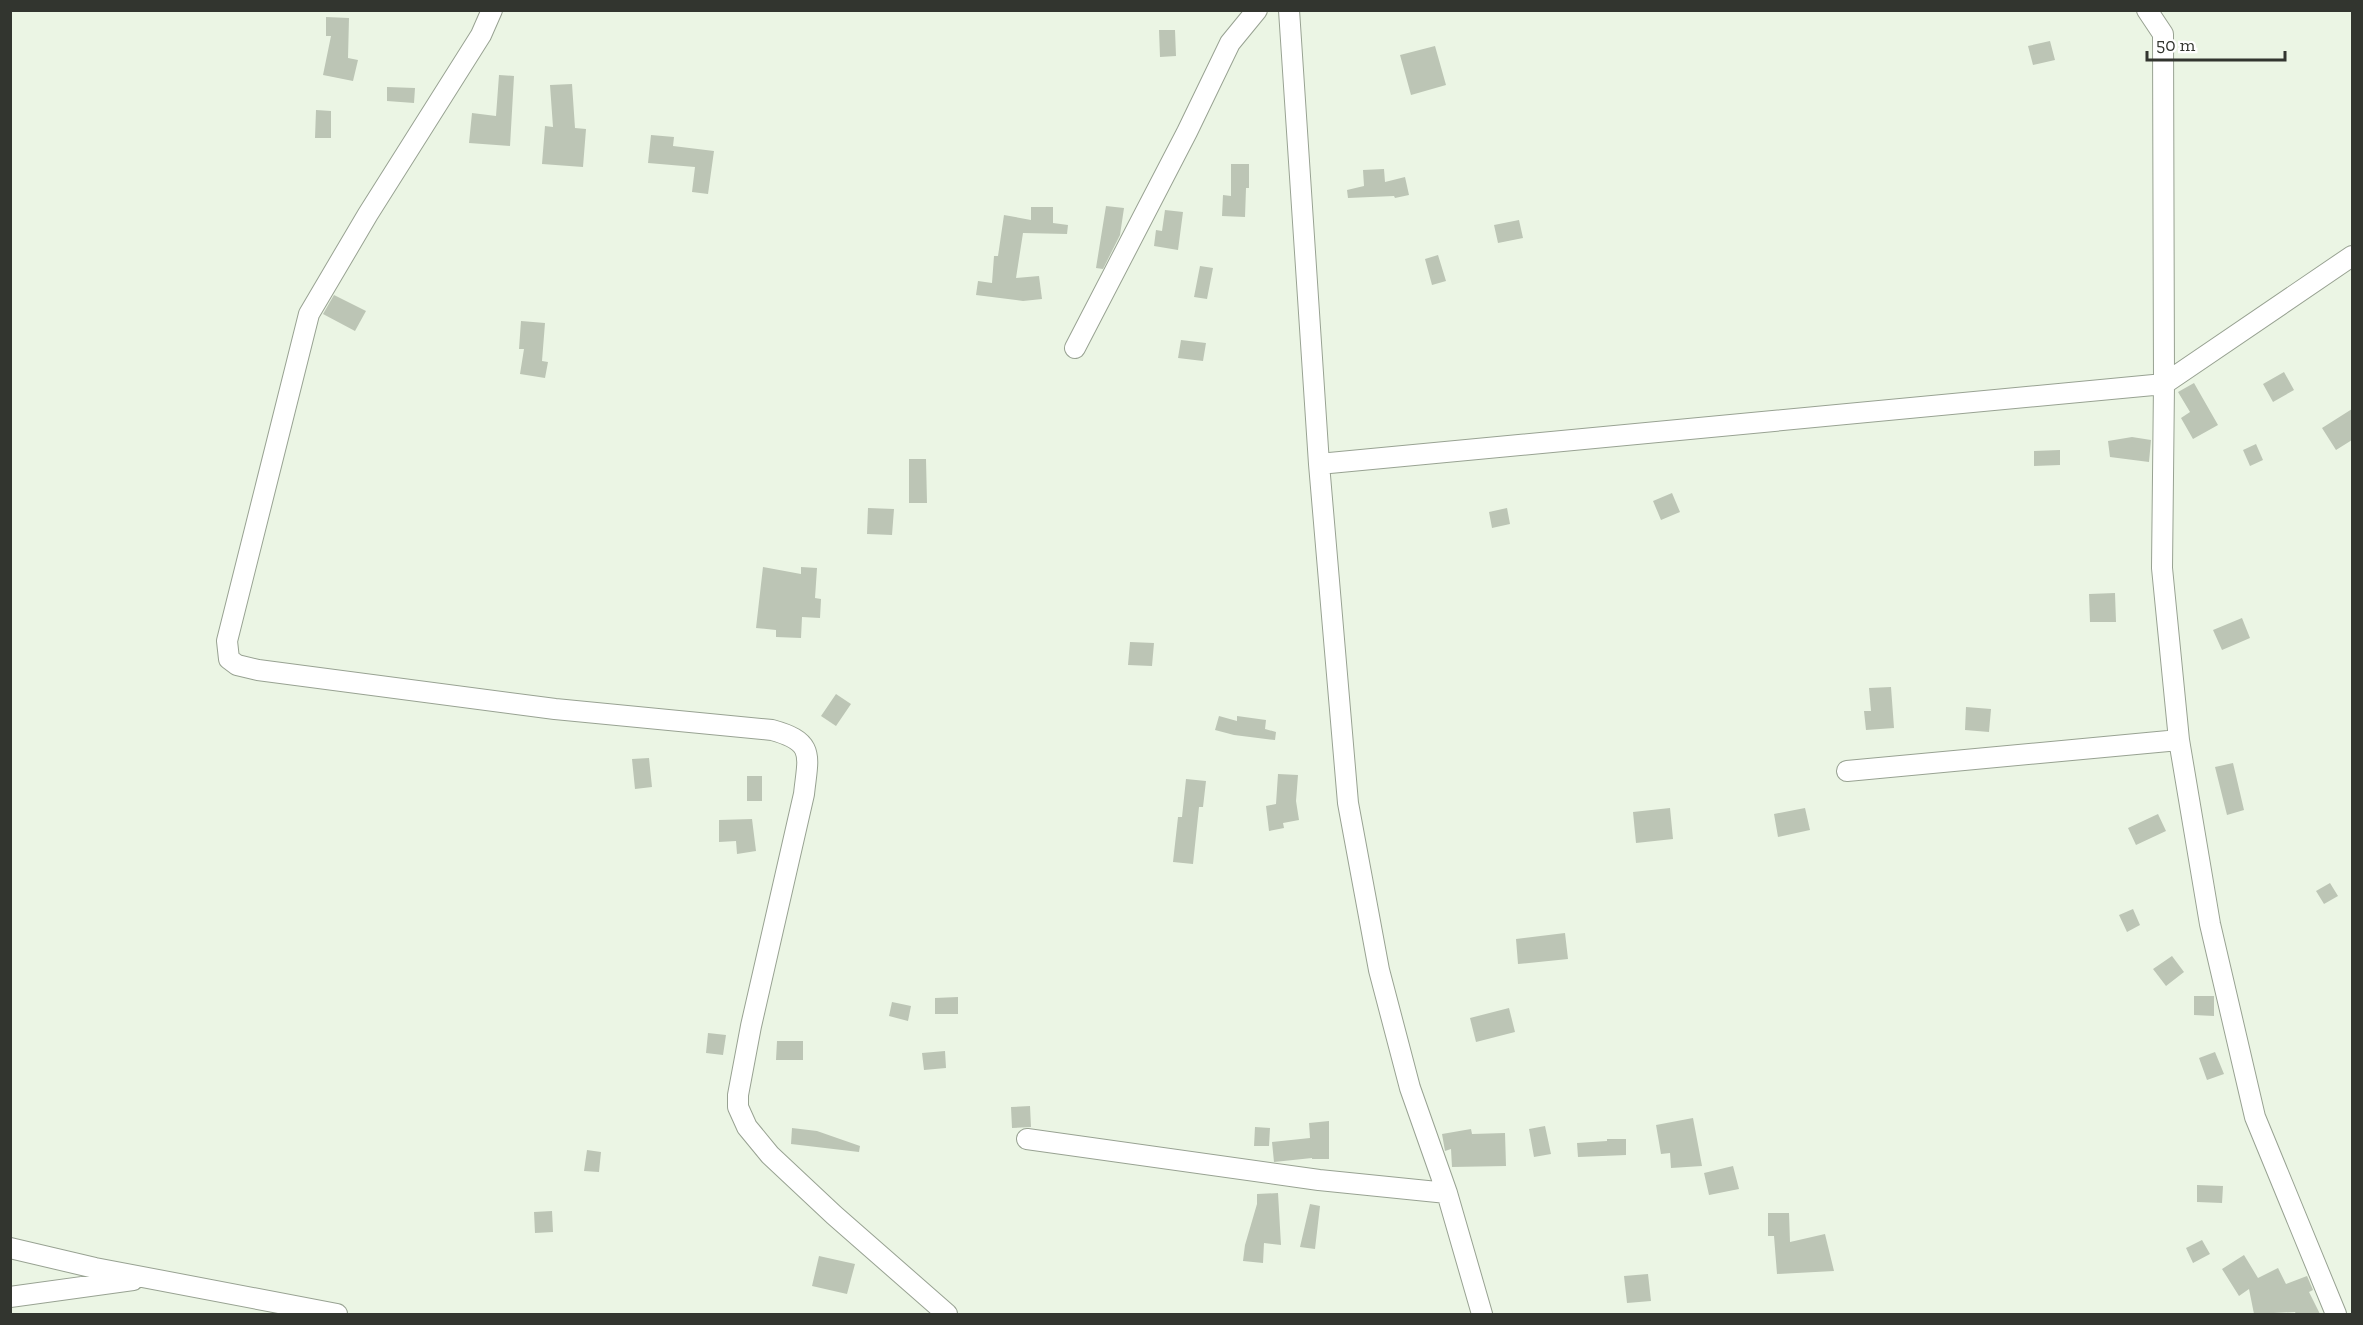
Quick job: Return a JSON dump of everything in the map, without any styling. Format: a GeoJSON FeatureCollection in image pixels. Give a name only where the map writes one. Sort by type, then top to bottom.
{"type":"FeatureCollection","features":[{"type":"Feature","properties":{"kind":"street"},"geometry":{"type":"LineString","coordinates":[[492,10],[481,35],[368,214],[309,314],[227,641],[229,659],[237,665],[258,670],[543,708],[772,730],[787,734],[802,742],[808,756],[804,794],[751,1026],[738,1095],[738,1107],[747,1127],[770,1155],[834,1215],[947,1314]]}},
{"type":"Feature","properties":{"kind":"street"},"geometry":{"type":"LineString","coordinates":[[1075,348],[1187,132],[1230,43],[1257,10]]}},
{"type":"Feature","properties":{"kind":"street"},"geometry":{"type":"LineString","coordinates":[[1289,10],[1319,464],[1348,803],[1382,980],[1410,1088],[1447,1193],[1482,1314]]}},
{"type":"Feature","properties":{"kind":"street"},"geometry":{"type":"LineString","coordinates":[[2147,10],[2163,34],[2162,568],[2179,740],[2210,924],[2255,1117],[2336,1314]]}},
{"type":"Feature","properties":{"kind":"street"},"geometry":{"type":"LineString","coordinates":[[1319,464],[2164,384],[2352,256]]}},
{"type":"Feature","properties":{"kind":"street"},"geometry":{"type":"LineString","coordinates":[[1847,771],[2179,740]]}},
{"type":"Feature","properties":{"kind":"street"},"geometry":{"type":"LineString","coordinates":[[1027,1139],[1319,1180],[1447,1193]]}},
{"type":"Feature","properties":{"kind":"street"},"geometry":{"type":"LineString","coordinates":[[10,1248],[95,1268],[336,1314]]}},
{"type":"Feature","properties":{"kind":"street"},"geometry":{"type":"LineString","coordinates":[[10,1297],[151,1277]]}},
{"type":"Feature","properties":{"kind":"building"},"geometry":{"type":"Polygon","coordinates":[[[326,17],[349,18],[348,58],[358,60],[353,81],[323,75],[331,36],[326,36],[326,17]]]}},
{"type":"Feature","properties":{"kind":"building"},"geometry":{"type":"Polygon","coordinates":[[[1159,30],[1175,30],[1176,56],[1160,57],[1159,30]]]}},
{"type":"Feature","properties":{"kind":"building"},"geometry":{"type":"Polygon","coordinates":[[[2050,41],[2055,60],[2033,65],[2028,46],[2050,41]]]}},
{"type":"Feature","properties":{"kind":"building"},"geometry":{"type":"Polygon","coordinates":[[[1435,46],[1446,85],[1411,95],[1400,55],[1435,46]]]}},
{"type":"Feature","properties":{"kind":"building"},"geometry":{"type":"Polygon","coordinates":[[[499,75],[514,76],[510,146],[469,143],[472,113],[496,116],[499,75]]]}},
{"type":"Feature","properties":{"kind":"building"},"geometry":{"type":"Polygon","coordinates":[[[572,84],[575,128],[586,129],[583,167],[542,164],[545,126],[553,127],[550,85],[572,84]]]}},
{"type":"Feature","properties":{"kind":"building"},"geometry":{"type":"Polygon","coordinates":[[[387,87],[415,88],[414,103],[387,101],[387,87]]]}},
{"type":"Feature","properties":{"kind":"building"},"geometry":{"type":"Polygon","coordinates":[[[316,110],[331,111],[331,138],[315,138],[316,110]]]}},
{"type":"Feature","properties":{"kind":"building"},"geometry":{"type":"Polygon","coordinates":[[[651,135],[674,137],[673,146],[714,151],[708,194],[692,192],[695,167],[648,163],[651,135]]]}},
{"type":"Feature","properties":{"kind":"building"},"geometry":{"type":"Polygon","coordinates":[[[1231,164],[1249,164],[1249,188],[1246,188],[1245,217],[1222,216],[1223,195],[1231,196],[1231,164]]]}},
{"type":"Feature","properties":{"kind":"building"},"geometry":{"type":"Polygon","coordinates":[[[1384,169],[1385,182],[1405,177],[1409,195],[1395,198],[1394,196],[1348,198],[1347,190],[1364,186],[1363,170],[1384,169]]]}},
{"type":"Feature","properties":{"kind":"building"},"geometry":{"type":"Polygon","coordinates":[[[1106,206],[1124,208],[1120,235],[1103,269],[1096,268],[1106,206]]]}},
{"type":"Feature","properties":{"kind":"building"},"geometry":{"type":"Polygon","coordinates":[[[1031,207],[1053,207],[1053,223],[1068,225],[1067,234],[1023,233],[1016,278],[1039,276],[1042,299],[1023,301],[976,295],[978,281],[992,283],[994,256],[998,256],[1004,215],[1031,220],[1031,207]]]}},
{"type":"Feature","properties":{"kind":"building"},"geometry":{"type":"Polygon","coordinates":[[[1165,210],[1183,212],[1178,250],[1154,246],[1156,230],[1162,231],[1165,210]]]}},
{"type":"Feature","properties":{"kind":"building"},"geometry":{"type":"Polygon","coordinates":[[[1519,220],[1523,238],[1498,243],[1494,225],[1519,220]]]}},
{"type":"Feature","properties":{"kind":"building"},"geometry":{"type":"Polygon","coordinates":[[[1438,255],[1446,281],[1432,285],[1425,259],[1438,255]]]}},
{"type":"Feature","properties":{"kind":"building"},"geometry":{"type":"Polygon","coordinates":[[[1200,266],[1213,268],[1207,299],[1194,297],[1200,266]]]}},
{"type":"Feature","properties":{"kind":"building"},"geometry":{"type":"Polygon","coordinates":[[[334,295],[366,311],[355,331],[323,314],[334,295]]]}},
{"type":"Feature","properties":{"kind":"building"},"geometry":{"type":"Polygon","coordinates":[[[521,321],[545,323],[542,361],[548,362],[545,378],[520,374],[524,349],[519,349],[521,321]]]}},
{"type":"Feature","properties":{"kind":"building"},"geometry":{"type":"Polygon","coordinates":[[[1181,340],[1206,343],[1203,361],[1178,358],[1181,340]]]}},
{"type":"Feature","properties":{"kind":"building"},"geometry":{"type":"Polygon","coordinates":[[[2284,372],[2294,390],[2273,402],[2263,384],[2284,372]]]}},
{"type":"Feature","properties":{"kind":"building"},"geometry":{"type":"Polygon","coordinates":[[[2194,383],[2218,425],[2193,439],[2181,418],[2190,412],[2178,392],[2194,383]]]}},
{"type":"Feature","properties":{"kind":"building"},"geometry":{"type":"Polygon","coordinates":[[[2352,409],[2352,440],[2336,450],[2322,428],[2352,409]]]}},
{"type":"Feature","properties":{"kind":"building"},"geometry":{"type":"Polygon","coordinates":[[[2132,437],[2151,440],[2149,462],[2110,457],[2108,441],[2132,437]]]}},
{"type":"Feature","properties":{"kind":"building"},"geometry":{"type":"Polygon","coordinates":[[[2256,444],[2263,460],[2250,466],[2243,450],[2256,444]]]}},
{"type":"Feature","properties":{"kind":"building"},"geometry":{"type":"Polygon","coordinates":[[[2060,450],[2060,465],[2034,466],[2034,451],[2060,450]]]}},
{"type":"Feature","properties":{"kind":"building"},"geometry":{"type":"Polygon","coordinates":[[[909,459],[926,459],[927,503],[909,503],[909,459]]]}},
{"type":"Feature","properties":{"kind":"building"},"geometry":{"type":"Polygon","coordinates":[[[1672,493],[1680,512],[1661,520],[1653,501],[1672,493]]]}},
{"type":"Feature","properties":{"kind":"building"},"geometry":{"type":"Polygon","coordinates":[[[868,508],[894,509],[892,535],[867,534],[868,508]]]}},
{"type":"Feature","properties":{"kind":"building"},"geometry":{"type":"Polygon","coordinates":[[[1507,508],[1510,524],[1492,528],[1489,512],[1507,508]]]}},
{"type":"Feature","properties":{"kind":"building"},"geometry":{"type":"Polygon","coordinates":[[[763,567],[801,574],[801,567],[817,568],[815,598],[821,599],[820,618],[802,617],[801,638],[776,637],[776,630],[756,628],[763,567]]]}},
{"type":"Feature","properties":{"kind":"building"},"geometry":{"type":"Polygon","coordinates":[[[2115,593],[2116,622],[2090,622],[2089,594],[2115,593]]]}},
{"type":"Feature","properties":{"kind":"building"},"geometry":{"type":"Polygon","coordinates":[[[2242,618],[2250,638],[2222,650],[2213,630],[2242,618]]]}},
{"type":"Feature","properties":{"kind":"building"},"geometry":{"type":"Polygon","coordinates":[[[1130,642],[1154,643],[1152,666],[1128,665],[1130,642]]]}},
{"type":"Feature","properties":{"kind":"building"},"geometry":{"type":"Polygon","coordinates":[[[1891,687],[1894,728],[1866,730],[1864,711],[1871,711],[1869,688],[1891,687]]]}},
{"type":"Feature","properties":{"kind":"building"},"geometry":{"type":"Polygon","coordinates":[[[836,694],[851,704],[836,726],[821,716],[836,694]]]}},
{"type":"Feature","properties":{"kind":"building"},"geometry":{"type":"Polygon","coordinates":[[[1966,707],[1991,709],[1989,732],[1965,730],[1966,707]]]}},
{"type":"Feature","properties":{"kind":"building"},"geometry":{"type":"Polygon","coordinates":[[[1219,716],[1237,721],[1237,716],[1266,720],[1265,729],[1276,732],[1275,740],[1234,735],[1215,730],[1219,716]]]}},
{"type":"Feature","properties":{"kind":"building"},"geometry":{"type":"Polygon","coordinates":[[[649,758],[652,787],[635,789],[632,759],[649,758]]]}},
{"type":"Feature","properties":{"kind":"building"},"geometry":{"type":"Polygon","coordinates":[[[2233,763],[2244,810],[2227,815],[2215,767],[2233,763]]]}},
{"type":"Feature","properties":{"kind":"building"},"geometry":{"type":"Polygon","coordinates":[[[1278,774],[1298,775],[1296,801],[1299,820],[1283,823],[1284,828],[1269,831],[1266,806],[1276,804],[1278,774]]]}},
{"type":"Feature","properties":{"kind":"building"},"geometry":{"type":"Polygon","coordinates":[[[747,776],[762,776],[762,801],[747,801],[747,776]]]}},
{"type":"Feature","properties":{"kind":"building"},"geometry":{"type":"Polygon","coordinates":[[[1186,779],[1206,781],[1203,807],[1199,807],[1193,864],[1173,862],[1178,817],[1182,817],[1186,779]]]}},
{"type":"Feature","properties":{"kind":"building"},"geometry":{"type":"Polygon","coordinates":[[[1670,808],[1673,839],[1636,843],[1633,812],[1670,808]]]}},
{"type":"Feature","properties":{"kind":"building"},"geometry":{"type":"Polygon","coordinates":[[[1805,808],[1810,830],[1778,837],[1774,814],[1805,808]]]}},
{"type":"Feature","properties":{"kind":"building"},"geometry":{"type":"Polygon","coordinates":[[[2158,814],[2166,831],[2136,845],[2128,828],[2158,814]]]}},
{"type":"Feature","properties":{"kind":"building"},"geometry":{"type":"Polygon","coordinates":[[[752,819],[756,851],[737,854],[736,841],[719,842],[719,820],[752,819]]]}},
{"type":"Feature","properties":{"kind":"building"},"geometry":{"type":"Polygon","coordinates":[[[2330,883],[2338,896],[2324,904],[2316,891],[2330,883]]]}},
{"type":"Feature","properties":{"kind":"building"},"geometry":{"type":"Polygon","coordinates":[[[2133,909],[2140,925],[2127,932],[2119,915],[2133,909]]]}},
{"type":"Feature","properties":{"kind":"building"},"geometry":{"type":"Polygon","coordinates":[[[1565,933],[1568,959],[1518,964],[1516,939],[1565,933]]]}},
{"type":"Feature","properties":{"kind":"building"},"geometry":{"type":"Polygon","coordinates":[[[2172,956],[2184,972],[2166,986],[2153,969],[2172,956]]]}},
{"type":"Feature","properties":{"kind":"building"},"geometry":{"type":"Polygon","coordinates":[[[2194,996],[2214,996],[2214,1016],[2194,1015],[2194,996]]]}},
{"type":"Feature","properties":{"kind":"building"},"geometry":{"type":"Polygon","coordinates":[[[958,997],[958,1014],[935,1014],[935,998],[958,997]]]}},
{"type":"Feature","properties":{"kind":"building"},"geometry":{"type":"Polygon","coordinates":[[[892,1002],[911,1006],[908,1021],[889,1016],[892,1002]]]}},
{"type":"Feature","properties":{"kind":"building"},"geometry":{"type":"Polygon","coordinates":[[[1509,1008],[1515,1032],[1476,1042],[1470,1018],[1509,1008]]]}},
{"type":"Feature","properties":{"kind":"building"},"geometry":{"type":"Polygon","coordinates":[[[708,1033],[726,1035],[723,1055],[706,1053],[708,1033]]]}},
{"type":"Feature","properties":{"kind":"building"},"geometry":{"type":"Polygon","coordinates":[[[777,1041],[803,1041],[803,1060],[776,1060],[777,1041]]]}},
{"type":"Feature","properties":{"kind":"building"},"geometry":{"type":"Polygon","coordinates":[[[945,1051],[946,1068],[924,1070],[922,1053],[945,1051]]]}},
{"type":"Feature","properties":{"kind":"building"},"geometry":{"type":"Polygon","coordinates":[[[2215,1052],[2224,1074],[2207,1080],[2199,1058],[2215,1052]]]}},
{"type":"Feature","properties":{"kind":"building"},"geometry":{"type":"Polygon","coordinates":[[[1030,1106],[1031,1127],[1012,1128],[1011,1107],[1030,1106]]]}},
{"type":"Feature","properties":{"kind":"building"},"geometry":{"type":"Polygon","coordinates":[[[1693,1118],[1702,1166],[1671,1168],[1670,1153],[1661,1154],[1656,1125],[1693,1118]]]}},
{"type":"Feature","properties":{"kind":"building"},"geometry":{"type":"Polygon","coordinates":[[[1329,1121],[1329,1159],[1312,1158],[1274,1162],[1272,1142],[1310,1138],[1309,1123],[1329,1121]]]}},
{"type":"Feature","properties":{"kind":"building"},"geometry":{"type":"Polygon","coordinates":[[[1545,1126],[1551,1154],[1534,1157],[1529,1129],[1545,1126]]]}},
{"type":"Feature","properties":{"kind":"building"},"geometry":{"type":"Polygon","coordinates":[[[1255,1127],[1270,1128],[1269,1146],[1254,1146],[1255,1127]]]}},
{"type":"Feature","properties":{"kind":"building"},"geometry":{"type":"Polygon","coordinates":[[[792,1128],[817,1131],[860,1146],[859,1152],[791,1144],[792,1128]]]}},
{"type":"Feature","properties":{"kind":"building"},"geometry":{"type":"Polygon","coordinates":[[[1471,1129],[1472,1134],[1505,1133],[1506,1166],[1452,1167],[1451,1149],[1445,1151],[1442,1134],[1471,1129]]]}},
{"type":"Feature","properties":{"kind":"building"},"geometry":{"type":"Polygon","coordinates":[[[1607,1139],[1626,1139],[1626,1155],[1578,1157],[1577,1143],[1607,1141],[1607,1139]]]}},
{"type":"Feature","properties":{"kind":"building"},"geometry":{"type":"Polygon","coordinates":[[[587,1150],[601,1152],[599,1172],[584,1171],[587,1150]]]}},
{"type":"Feature","properties":{"kind":"building"},"geometry":{"type":"Polygon","coordinates":[[[1733,1166],[1739,1189],[1709,1195],[1704,1173],[1733,1166]]]}},
{"type":"Feature","properties":{"kind":"building"},"geometry":{"type":"Polygon","coordinates":[[[2197,1185],[2223,1186],[2222,1203],[2197,1202],[2197,1185]]]}},
{"type":"Feature","properties":{"kind":"building"},"geometry":{"type":"Polygon","coordinates":[[[1278,1193],[1281,1245],[1264,1243],[1263,1263],[1243,1261],[1245,1245],[1257,1204],[1257,1194],[1278,1193]]]}},
{"type":"Feature","properties":{"kind":"building"},"geometry":{"type":"Polygon","coordinates":[[[1310,1204],[1320,1206],[1315,1249],[1300,1247],[1310,1204]]]}},
{"type":"Feature","properties":{"kind":"building"},"geometry":{"type":"Polygon","coordinates":[[[552,1211],[553,1232],[535,1233],[534,1212],[552,1211]]]}},
{"type":"Feature","properties":{"kind":"building"},"geometry":{"type":"Polygon","coordinates":[[[1768,1213],[1789,1213],[1790,1242],[1825,1234],[1834,1271],[1777,1274],[1774,1236],[1768,1236],[1768,1213]]]}},
{"type":"Feature","properties":{"kind":"building"},"geometry":{"type":"Polygon","coordinates":[[[2202,1240],[2210,1254],[2193,1263],[2186,1248],[2202,1240]]]}},
{"type":"Feature","properties":{"kind":"building"},"geometry":{"type":"Polygon","coordinates":[[[2244,1255],[2258,1278],[2278,1268],[2286,1284],[2307,1276],[2313,1290],[2309,1292],[2320,1314],[2296,1314],[2295,1312],[2254,1314],[2249,1289],[2239,1296],[2222,1269],[2244,1255]]]}},
{"type":"Feature","properties":{"kind":"building"},"geometry":{"type":"Polygon","coordinates":[[[819,1256],[855,1264],[847,1294],[812,1286],[819,1256]]]}},
{"type":"Feature","properties":{"kind":"building"},"geometry":{"type":"Polygon","coordinates":[[[1648,1274],[1651,1301],[1627,1303],[1624,1276],[1648,1274]]]}}]}
